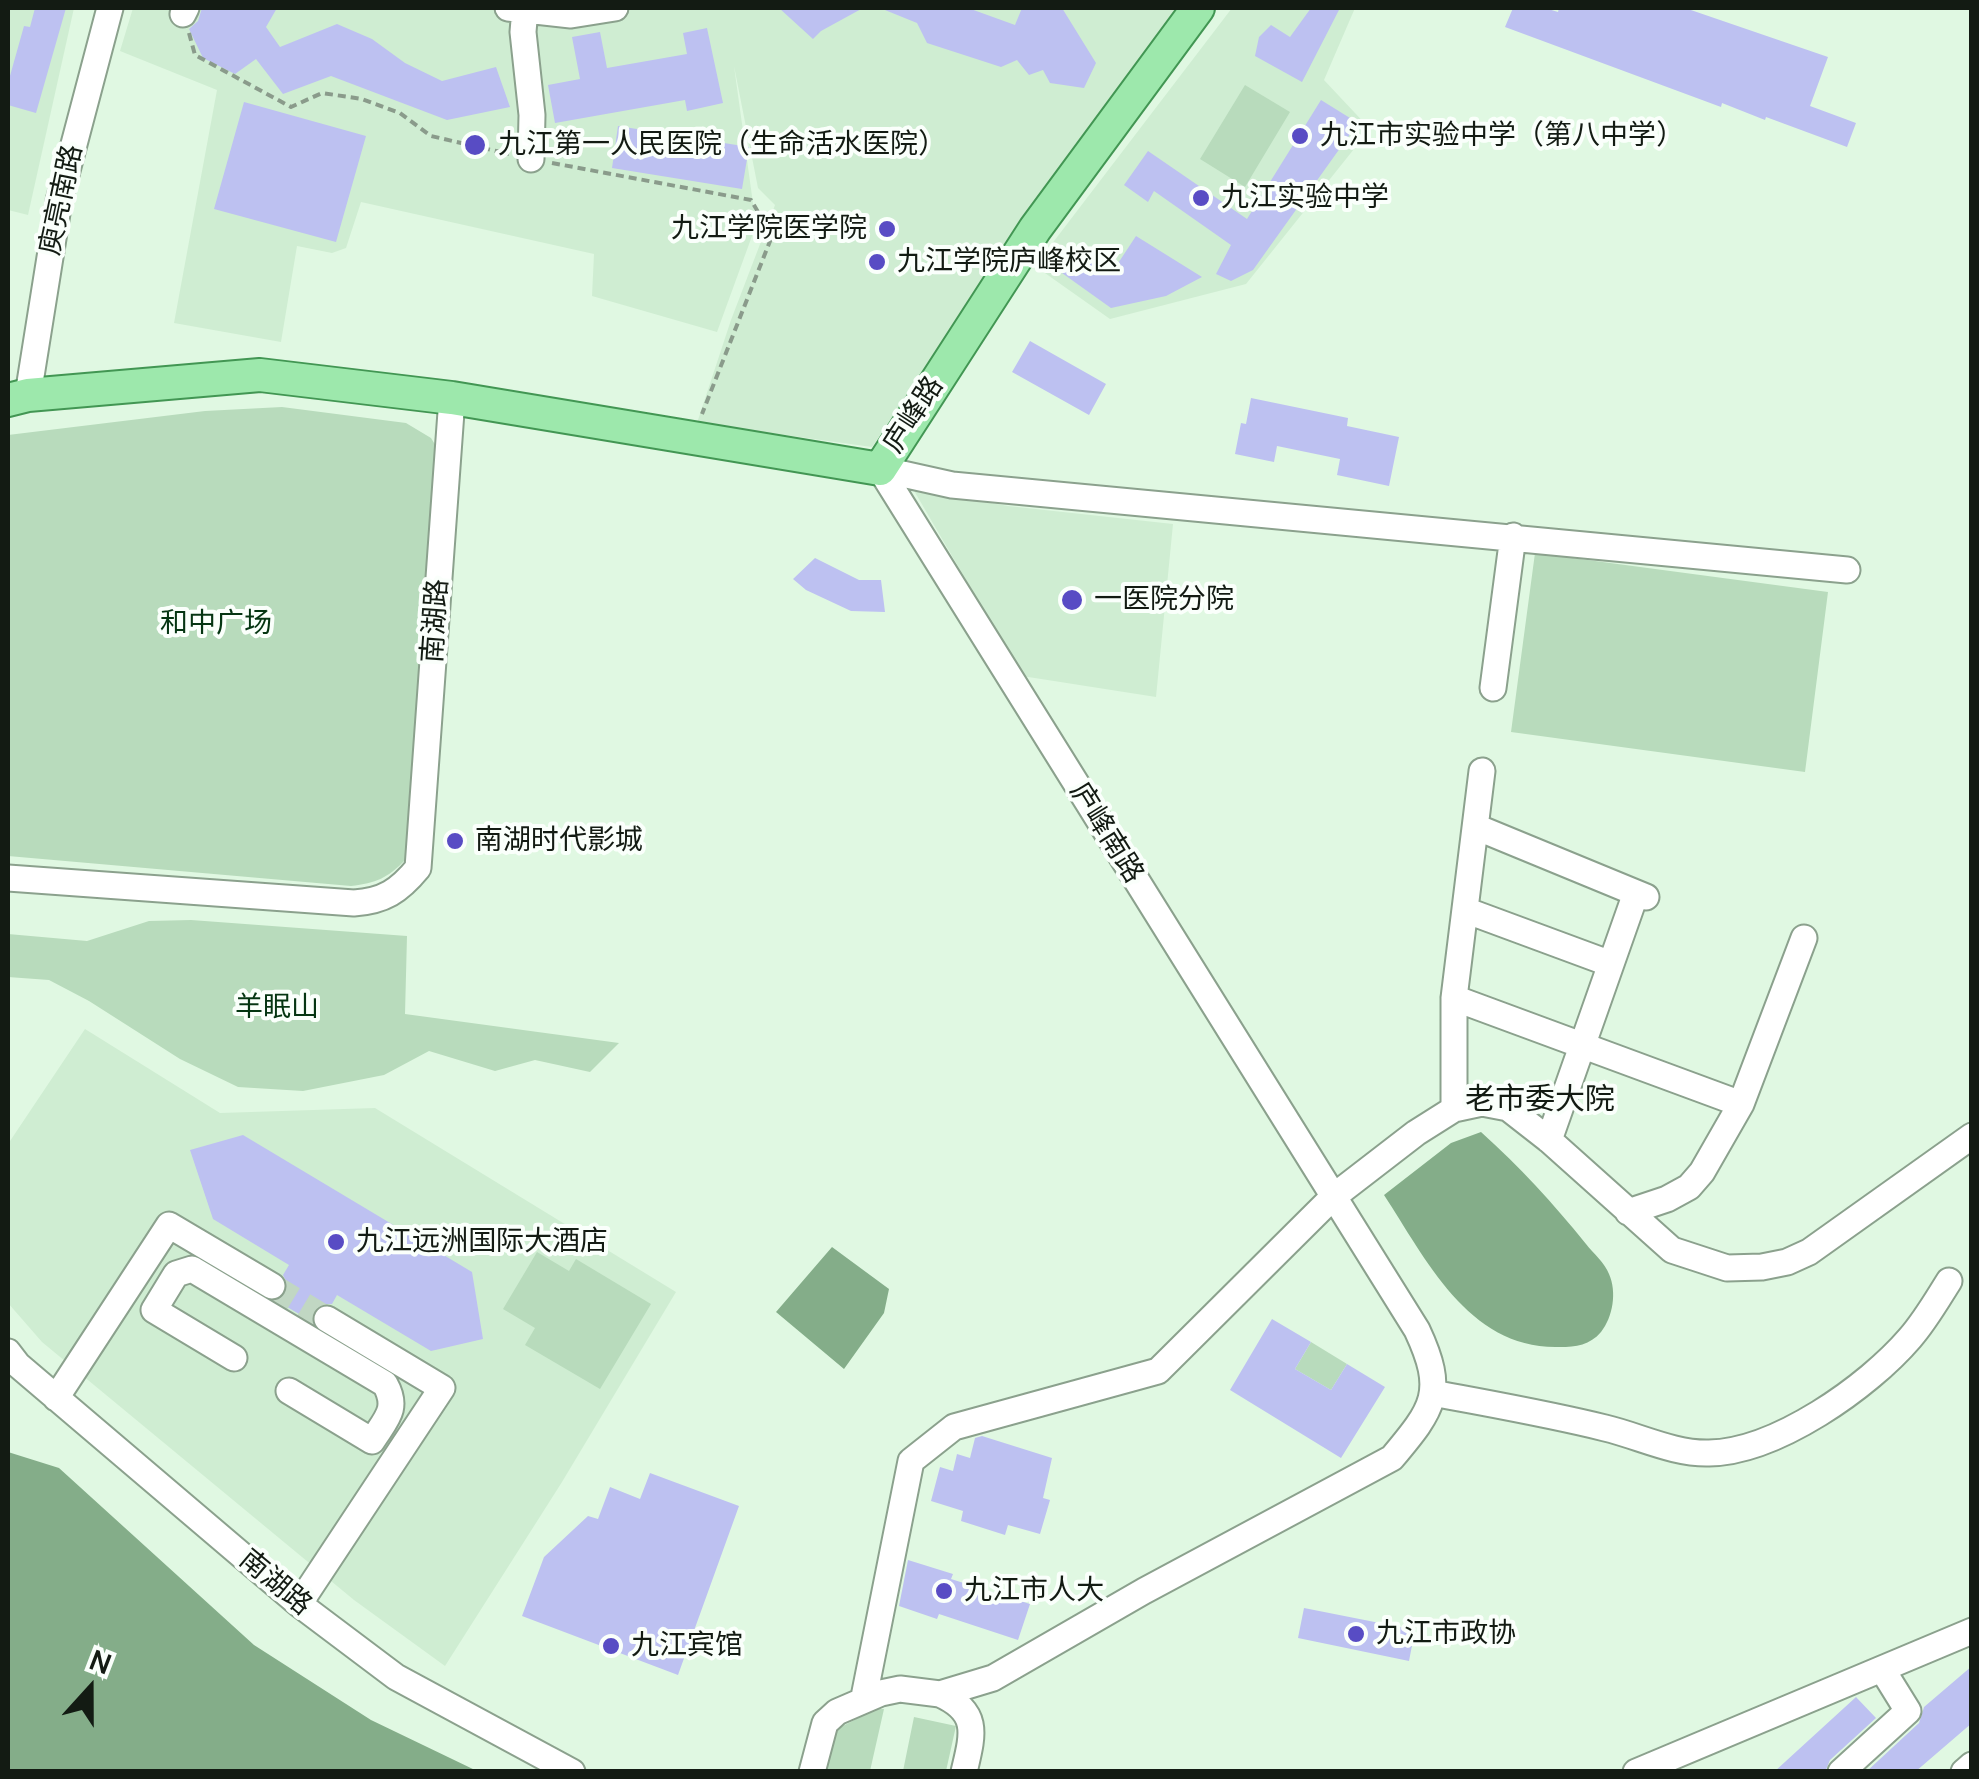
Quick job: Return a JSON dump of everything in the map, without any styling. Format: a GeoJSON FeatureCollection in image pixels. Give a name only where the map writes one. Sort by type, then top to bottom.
{"type":"FeatureCollection","features":[{"type":"Feature","properties":{"kind":"main road","name":"庐峰路"},"geometry":{"type":"LineString","coordinates":[[452,398],[880,469],[1035,229],[1198,8]]}},
{"type":"Feature","properties":{"kind":"main road"},"geometry":{"type":"LineString","coordinates":[[18,398],[260,375],[452,398]]}},
{"type":"Feature","properties":{"kind":"street","name":"庾亮南路"},"geometry":{"type":"LineString","coordinates":[[18,398],[59,201],[110,8]]}},
{"type":"Feature","properties":{"kind":"street"},"geometry":{"type":"LineString","coordinates":[[530,159],[532,115],[519,8],[571,14],[615,8]]}},
{"type":"Feature","properties":{"kind":"street","name":"南湖路"},"geometry":{"type":"LineString","coordinates":[[8,878],[354,903],[376,901],[405,884],[418,868],[452,398]]}},
{"type":"Feature","properties":{"kind":"street"},"geometry":{"type":"LineString","coordinates":[[880,469],[952,484],[1847,570]]}},
{"type":"Feature","properties":{"kind":"street","name":"庐峰南路"},"geometry":{"type":"LineString","coordinates":[[880,469],[1417,1330],[1433,1364],[1433,1393]]}},
{"type":"Feature","properties":{"kind":"street"},"geometry":{"type":"LineString","coordinates":[[1493,688],[1513,536]]}},
{"type":"Feature","properties":{"kind":"street"},"geometry":{"type":"LineString","coordinates":[[1454,1109],[1454,998],[1482,772]]}},
{"type":"Feature","properties":{"kind":"street"},"geometry":{"type":"LineString","coordinates":[[1476,826],[1641,895],[1611,964],[1549,1140]]}},
{"type":"Feature","properties":{"kind":"street"},"geometry":{"type":"LineString","coordinates":[[1465,910],[1611,964]]}},
{"type":"Feature","properties":{"kind":"street"},"geometry":{"type":"LineString","coordinates":[[1628,1212],[1667,1199],[1688,1187],[1702,1172],[1742,1104],[1804,938]]}},
{"type":"Feature","properties":{"kind":"street"},"geometry":{"type":"LineString","coordinates":[[1454,998],[1742,1104]]}},
{"type":"Feature","properties":{"kind":"street"},"geometry":{"type":"LineString","coordinates":[[864,1698],[912,1461],[954,1427],[1158,1371],[1333,1197],[1454,1109],[1482,1103],[1508,1108],[1672,1250],[1727,1268],[1762,1267],[1809,1252],[1972,1136]]}},
{"type":"Feature","properties":{"kind":"street"},"geometry":{"type":"LineString","coordinates":[[56,1398],[170,1224],[272,1286]]}},
{"type":"Feature","properties":{"kind":"street"},"geometry":{"type":"LineString","coordinates":[[206,1246],[192,1268],[176,1274],[154,1310],[234,1358]]}},
{"type":"Feature","properties":{"kind":"street"},"geometry":{"type":"LineString","coordinates":[[192,1268],[392,1373],[442,1388],[299,1604]]}},
{"type":"Feature","properties":{"kind":"street"},"geometry":{"type":"LineString","coordinates":[[940,1694],[993,1678],[1144,1591],[1392,1458],[1418,1426],[1433,1393],[1605,1428],[1679,1450],[1710,1454],[1746,1447],[1784,1432],[1860,1387],[1911,1337],[1949,1281]]}},
{"type":"Feature","properties":{"kind":"street"},"geometry":{"type":"LineString","coordinates":[[288,1391],[372,1440],[391,1410],[392,1373],[327,1318]]}},
{"type":"Feature","properties":{"kind":"street","name":"南湖路"},"geometry":{"type":"LineString","coordinates":[[8,1352],[56,1398],[299,1604],[396,1677],[572,1772]]}},
{"type":"Feature","properties":{"kind":"street"},"geometry":{"type":"LineString","coordinates":[[1636,1772],[1972,1631]]}},
{"type":"Feature","properties":{"kind":"street"},"geometry":{"type":"LineString","coordinates":[[1841,1772],[1908,1712],[1882,1669]]}},
{"type":"Feature","properties":{"kind":"street"},"geometry":{"type":"LineString","coordinates":[[812,1772],[825,1723],[836,1712],[864,1698],[900,1690],[940,1694],[961,1704],[969,1718],[972,1738],[964,1772]]}},
{"type":"Feature","properties":{"kind":"street"},"geometry":{"type":"LineString","coordinates":[[1964,1772],[1972,1765]]}},
{"type":"Feature","properties":{"kind":"path"},"geometry":{"type":"LineString","coordinates":[[185,11],[195,55],[291,107],[322,93],[362,98],[400,113],[432,136],[530,159],[751,200],[772,236],[692,438]]}},
{"type":"Feature","properties":{"kind":"shaded area"},"geometry":{"type":"Polygon","coordinates":[[[8,8],[74,8],[28,215],[8,210],[8,8]]]}},
{"type":"Feature","properties":{"kind":"shaded area"},"geometry":{"type":"Polygon","coordinates":[[[133,8],[1178,8],[872,447],[697,423],[775,205],[758,188],[734,66],[756,225],[717,332],[592,296],[594,254],[361,202],[346,248],[332,253],[297,246],[281,342],[174,323],[217,90],[120,51],[133,8]]]}},
{"type":"Feature","properties":{"kind":"shaded area","name":"九江实验中学"},"geometry":{"type":"Polygon","coordinates":[[[1232,8],[1355,8],[1324,80],[1370,129],[1246,284],[1110,319],[1035,266],[1232,8]]]}},
{"type":"Feature","properties":{"kind":"shaded area","name":"一医院分院"},"geometry":{"type":"Polygon","coordinates":[[[913,489],[1008,506],[1173,524],[1156,697],[1022,676],[913,489]]]}},
{"type":"Feature","properties":{"kind":"shaded area"},"geometry":{"type":"Polygon","coordinates":[[[85,1029],[220,1113],[375,1108],[676,1292],[445,1666],[354,1600],[42,1342],[8,1303],[8,1144],[85,1029]]]}},
{"type":"Feature","properties":{"kind":"shaded area"},"geometry":{"type":"Polygon","coordinates":[[[1481,1132],[1536,1186],[1607,1270],[1613,1289],[1611,1312],[1601,1332],[1587,1342],[1566,1347],[1528,1344],[1500,1334],[1475,1317],[1434,1272],[1384,1195],[1451,1143],[1481,1132]]]}},
{"type":"Feature","properties":{"kind":"shaded area"},"geometry":{"type":"Polygon","coordinates":[[[832,1247],[889,1289],[884,1313],[844,1369],[776,1312],[832,1247]]]}},
{"type":"Feature","properties":{"kind":"shaded area"},"geometry":{"type":"Polygon","coordinates":[[[8,1452],[59,1468],[254,1645],[371,1720],[477,1771],[8,1771],[8,1452]]]}},
{"type":"Feature","properties":{"kind":"green space"},"geometry":{"type":"Polygon","coordinates":[[[1245,85],[1290,112],[1245,187],[1200,159],[1245,85]]]}},
{"type":"Feature","properties":{"kind":"green space","name":"和中广场"},"geometry":{"type":"Polygon","coordinates":[[[282,407],[406,423],[431,438],[439,451],[405,860],[381,879],[351,886],[8,856],[8,435],[205,411],[282,407]]]}},
{"type":"Feature","properties":{"kind":"green space"},"geometry":{"type":"Polygon","coordinates":[[[1535,553],[1828,592],[1805,772],[1511,732],[1535,553]]]}},
{"type":"Feature","properties":{"kind":"green space","name":"羊眠山"},"geometry":{"type":"Polygon","coordinates":[[[191,920],[407,936],[405,1014],[619,1043],[590,1072],[535,1060],[495,1071],[429,1051],[384,1075],[303,1091],[238,1087],[180,1059],[49,980],[8,977],[8,934],[87,941],[149,921],[191,920]]]}},
{"type":"Feature","properties":{"kind":"green space"},"geometry":{"type":"Polygon","coordinates":[[[537,1252],[569,1271],[576,1259],[651,1304],[600,1389],[525,1345],[535,1328],[503,1309],[537,1252]]]}},
{"type":"Feature","properties":{"kind":"green space"},"geometry":{"type":"Polygon","coordinates":[[[1311,1342],[1347,1364],[1331,1390],[1295,1369],[1311,1342]]]}},
{"type":"Feature","properties":{"kind":"green space"},"geometry":{"type":"Polygon","coordinates":[[[876,1709],[884,1709],[870,1771],[826,1772],[835,1730],[876,1709]]]}},
{"type":"Feature","properties":{"kind":"green space"},"geometry":{"type":"Polygon","coordinates":[[[914,1717],[956,1726],[946,1771],[903,1771],[914,1717]]]}},
{"type":"Feature","properties":{"kind":"building"},"geometry":{"type":"Polygon","coordinates":[[[35,8],[66,8],[36,113],[8,105],[8,83],[24,26],[30,27],[35,8]]]}},
{"type":"Feature","properties":{"kind":"building"},"geometry":{"type":"Polygon","coordinates":[[[202,8],[277,8],[266,27],[280,47],[337,24],[372,39],[405,63],[442,81],[496,67],[510,107],[447,120],[331,76],[283,94],[256,59],[235,74],[203,58],[189,29],[198,21],[202,8]]]}},
{"type":"Feature","properties":{"kind":"building"},"geometry":{"type":"Polygon","coordinates":[[[779,8],[863,8],[813,39],[779,8]]]}},
{"type":"Feature","properties":{"kind":"building"},"geometry":{"type":"Polygon","coordinates":[[[880,8],[968,8],[1015,25],[1022,8],[1062,8],[1096,63],[1084,88],[1050,83],[1043,70],[1029,75],[1017,60],[1001,67],[927,43],[917,23],[880,8]]]}},
{"type":"Feature","properties":{"kind":"building"},"geometry":{"type":"Polygon","coordinates":[[[1311,8],[1340,8],[1302,82],[1255,56],[1259,37],[1271,25],[1290,37],[1311,8]]]}},
{"type":"Feature","properties":{"kind":"building"},"geometry":{"type":"Polygon","coordinates":[[[1513,8],[1558,12],[1559,8],[1685,8],[1828,57],[1810,106],[1856,123],[1847,147],[1722,103],[1721,107],[1505,27],[1513,8]]]}},
{"type":"Feature","properties":{"kind":"building"},"geometry":{"type":"Polygon","coordinates":[[[707,28],[723,103],[687,111],[685,100],[555,123],[548,85],[580,79],[572,37],[600,32],[607,68],[687,54],[683,33],[707,28]]]}},
{"type":"Feature","properties":{"kind":"building"},"geometry":{"type":"Polygon","coordinates":[[[1321,100],[1358,123],[1253,270],[1231,281],[1216,274],[1231,245],[1154,191],[1148,202],[1124,185],[1148,151],[1247,219],[1321,100]]]}},
{"type":"Feature","properties":{"kind":"building"},"geometry":{"type":"Polygon","coordinates":[[[244,102],[366,136],[336,242],[214,209],[244,102]]]}},
{"type":"Feature","properties":{"kind":"building"},"geometry":{"type":"Polygon","coordinates":[[[618,126],[749,147],[742,189],[612,168],[618,126]]]}},
{"type":"Feature","properties":{"kind":"building"},"geometry":{"type":"Polygon","coordinates":[[[1136,236],[1202,277],[1166,296],[1111,308],[1055,268],[1070,246],[1111,274],[1136,236]]]}},
{"type":"Feature","properties":{"kind":"building"},"geometry":{"type":"Polygon","coordinates":[[[1030,341],[1106,384],[1089,415],[1012,372],[1030,341]]]}},
{"type":"Feature","properties":{"kind":"building"},"geometry":{"type":"Polygon","coordinates":[[[1251,398],[1348,418],[1347,426],[1399,437],[1389,486],[1337,475],[1340,459],[1277,446],[1274,462],[1235,454],[1251,398]]]}},
{"type":"Feature","properties":{"kind":"building"},"geometry":{"type":"Polygon","coordinates":[[[815,558],[859,580],[881,580],[885,612],[851,611],[806,590],[793,579],[815,558]]]}},
{"type":"Feature","properties":{"kind":"building","name":"九江远洲国际大酒店"},"geometry":{"type":"Polygon","coordinates":[[[243,1135],[472,1272],[483,1339],[431,1351],[337,1295],[332,1304],[320,1304],[314,1310],[311,1321],[277,1301],[286,1293],[288,1285],[283,1275],[289,1265],[213,1219],[190,1150],[243,1135]]]}},
{"type":"Feature","properties":{"kind":"building"},"geometry":{"type":"Polygon","coordinates":[[[1272,1319],[1311,1342],[1295,1369],[1331,1390],[1347,1364],[1385,1387],[1341,1458],[1230,1390],[1272,1319]]]}},
{"type":"Feature","properties":{"kind":"building"},"geometry":{"type":"Polygon","coordinates":[[[982,1436],[1052,1458],[1043,1498],[1050,1500],[1040,1534],[1008,1525],[1005,1535],[961,1521],[963,1511],[931,1501],[940,1467],[953,1471],[957,1454],[970,1458],[975,1438],[982,1436]]]}},
{"type":"Feature","properties":{"kind":"building"},"geometry":{"type":"Polygon","coordinates":[[[650,1473],[739,1506],[678,1675],[522,1616],[544,1557],[588,1516],[598,1519],[610,1487],[640,1499],[650,1473]]]}},
{"type":"Feature","properties":{"kind":"building","name":"九江市人大"},"geometry":{"type":"Polygon","coordinates":[[[908,1560],[953,1574],[951,1579],[1030,1604],[1018,1640],[939,1614],[937,1619],[899,1606],[908,1560]]]}},
{"type":"Feature","properties":{"kind":"building","name":"九江市政协"},"geometry":{"type":"Polygon","coordinates":[[[1304,1608],[1415,1630],[1409,1661],[1298,1638],[1304,1608]]]}},
{"type":"Feature","properties":{"kind":"building"},"geometry":{"type":"Polygon","coordinates":[[[1972,1666],[1972,1723],[1915,1772],[1866,1772],[1919,1723],[1924,1707],[1972,1666]]]}},
{"type":"Feature","properties":{"kind":"building"},"geometry":{"type":"Polygon","coordinates":[[[1856,1697],[1876,1718],[1830,1760],[1825,1772],[1774,1772],[1856,1697]]]}},
{"type":"Feature","properties":{"kind":"tunnel"},"geometry":{"type":"LineString","coordinates":[[272,1286],[327,1319]]}},
{"type":"Feature","properties":{"kind":"place","name":"九江市实验中学（第八中学）"},"geometry":{"type":"Point","coordinates":[1300,136]}},
{"type":"Feature","properties":{"kind":"place","name":"九江第一人民医院（生命活水医院）"},"geometry":{"type":"Point","coordinates":[475,145]}},
{"type":"Feature","properties":{"kind":"place","name":"九江实验中学"},"geometry":{"type":"Point","coordinates":[1201,198]}},
{"type":"Feature","properties":{"kind":"place","name":"九江学院医学院"},"geometry":{"type":"Point","coordinates":[887,229]}},
{"type":"Feature","properties":{"kind":"place","name":"九江学院庐峰校区"},"geometry":{"type":"Point","coordinates":[877,262]}},
{"type":"Feature","properties":{"kind":"place","name":"一医院分院"},"geometry":{"type":"Point","coordinates":[1072,600]}},
{"type":"Feature","properties":{"kind":"place","name":"南湖时代影城"},"geometry":{"type":"Point","coordinates":[455,841]}},
{"type":"Feature","properties":{"kind":"place","name":"九江远洲国际大酒店"},"geometry":{"type":"Point","coordinates":[336,1242]}},
{"type":"Feature","properties":{"kind":"place","name":"九江市人大"},"geometry":{"type":"Point","coordinates":[944,1591]}},
{"type":"Feature","properties":{"kind":"place","name":"九江市政协"},"geometry":{"type":"Point","coordinates":[1356,1634]}},
{"type":"Feature","properties":{"kind":"place","name":"九江宾馆"},"geometry":{"type":"Point","coordinates":[611,1646]}},
{"type":"Feature","properties":{"kind":"district","name":"老市委大院"},"geometry":{"type":"Point","coordinates":[1540,1101]}}]}
